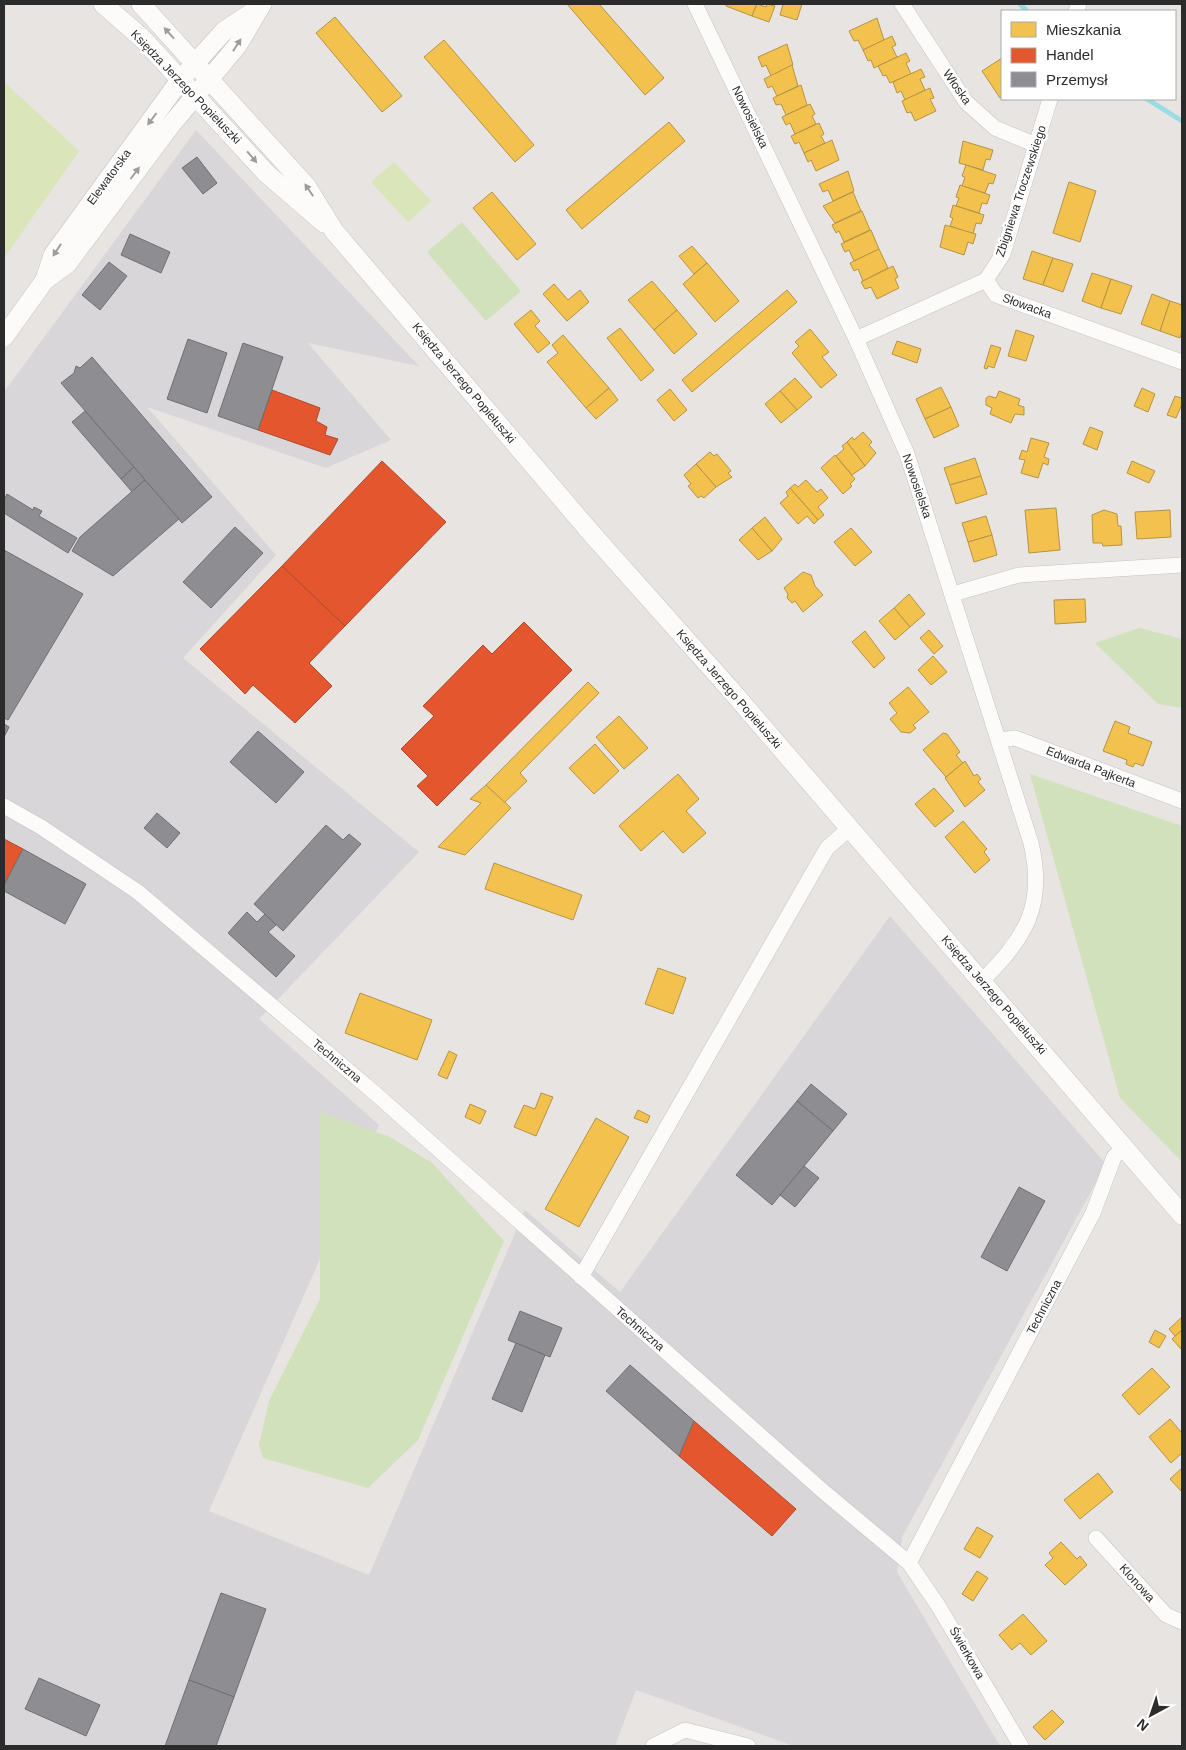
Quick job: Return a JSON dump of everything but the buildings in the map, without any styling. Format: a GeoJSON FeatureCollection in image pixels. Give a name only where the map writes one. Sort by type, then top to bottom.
{"type":"FeatureCollection","features":[{"type":"Feature","properties":{"kind":"street","name":"Księdza Jerzego Popiełuszki"},"geometry":{"type":"LineString","coordinates":[[103,4],[143,40],[266,173],[334,232],[592,534],[730,689],[1182,1215]]}},
{"type":"Feature","properties":{"kind":"street","name":"Księdza Jerzego Popiełuszki"},"geometry":{"type":"LineString","coordinates":[[141,4],[307,187],[334,232]]}},
{"type":"Feature","properties":{"kind":"street","name":"Nowosielska"},"geometry":{"type":"LineString","coordinates":[[695,4],[856,340],[907,454],[1000,740],[1031,843],[1036,882],[1032,908],[1012,951],[982,981]]}},
{"type":"Feature","properties":{"kind":"street","name":"Włoska"},"geometry":{"type":"LineString","coordinates":[[902,4],[966,102],[995,128],[1036,145]]}},
{"type":"Feature","properties":{"kind":"street"},"geometry":{"type":"LineString","coordinates":[[196,64],[224,31],[260,6]]}},
{"type":"Feature","properties":{"kind":"street"},"geometry":{"type":"LineString","coordinates":[[210,78],[238,46],[260,6]]}},
{"type":"Feature","properties":{"kind":"street","name":"Elewatorska"},"geometry":{"type":"LineString","coordinates":[[46,280],[53,255],[181,80],[196,64]]}},
{"type":"Feature","properties":{"kind":"street","name":"Elewatorska"},"geometry":{"type":"LineString","coordinates":[[4,337],[46,280],[67,264],[195,95],[210,78]]}},
{"type":"Feature","properties":{"kind":"street","name":"Zbigniewa Troczewskiego"},"geometry":{"type":"LineString","coordinates":[[986,280],[1003,254],[1050,100]]}},
{"type":"Feature","properties":{"kind":"street"},"geometry":{"type":"LineString","coordinates":[[856,340],[986,280]]}},
{"type":"Feature","properties":{"kind":"street","name":"Słowacka"},"geometry":{"type":"LineString","coordinates":[[986,280],[996,295],[1182,362]]}},
{"type":"Feature","properties":{"kind":"street"},"geometry":{"type":"LineString","coordinates":[[952,594],[1019,574],[1182,565]]}},
{"type":"Feature","properties":{"kind":"street","name":"Edwarda Pajkerta"},"geometry":{"type":"LineString","coordinates":[[1000,740],[1015,738],[1182,801]]}},
{"type":"Feature","properties":{"kind":"street","name":"Techniczna"},"geometry":{"type":"LineString","coordinates":[[4,806],[41,827],[138,892],[377,1095],[831,1498],[909,1563],[1094,1213],[1114,1157],[1124,1147]]}},
{"type":"Feature","properties":{"kind":"street"},"geometry":{"type":"LineString","coordinates":[[581,1277],[827,848],[850,828]]}},
{"type":"Feature","properties":{"kind":"street","name":"Klonowa"},"geometry":{"type":"LineString","coordinates":[[1096,1538],[1166,1615],[1182,1622]]}},
{"type":"Feature","properties":{"kind":"street","name":"Świerkowa"},"geometry":{"type":"LineString","coordinates":[[909,1563],[940,1607],[1021,1746]]}},
{"type":"Feature","properties":{"kind":"street"},"geometry":{"type":"LineString","coordinates":[[653,1746],[685,1730],[748,1746]]}},
{"type":"Feature","properties":{"kind":"shaded area"},"geometry":{"type":"Polygon","coordinates":[[[196,130],[419,366],[308,343],[391,440],[326,468],[147,407],[276,555],[183,658],[419,852],[259,1019],[379,1125],[209,1511],[369,1575],[525,1210],[620,1292],[890,916],[1106,1164],[902,1537],[897,1572],[1000,1746],[794,1746],[636,1690],[615,1746],[4,1746],[4,392],[196,130]]]}},
{"type":"Feature","properties":{"kind":"green space"},"geometry":{"type":"Polygon","coordinates":[[[4,82],[79,151],[4,258],[4,82]]]}},
{"type":"Feature","properties":{"kind":"green space"},"geometry":{"type":"Polygon","coordinates":[[[394,162],[431,201],[408,222],[371,182],[394,162]]]}},
{"type":"Feature","properties":{"kind":"green space"},"geometry":{"type":"Polygon","coordinates":[[[462,222],[521,291],[486,321],[427,252],[462,222]]]}},
{"type":"Feature","properties":{"kind":"green space"},"geometry":{"type":"Polygon","coordinates":[[[1139,628],[1182,639],[1182,708],[1158,704],[1095,643],[1139,628]]]}},
{"type":"Feature","properties":{"kind":"green space"},"geometry":{"type":"Polygon","coordinates":[[[1030,774],[1182,826],[1182,1162],[1120,1098],[1030,774]]]}},
{"type":"Feature","properties":{"kind":"green space"},"geometry":{"type":"Polygon","coordinates":[[[320,1112],[390,1137],[432,1163],[504,1241],[418,1440],[368,1488],[263,1458],[259,1445],[269,1401],[320,1299],[320,1112]]]}},
{"type":"Feature","properties":{"kind":"waterway"},"geometry":{"type":"LineString","coordinates":[[1020,4],[1026,10]]}},
{"type":"Feature","properties":{"kind":"waterway"},"geometry":{"type":"LineString","coordinates":[[1149,100],[1182,121]]}}]}
